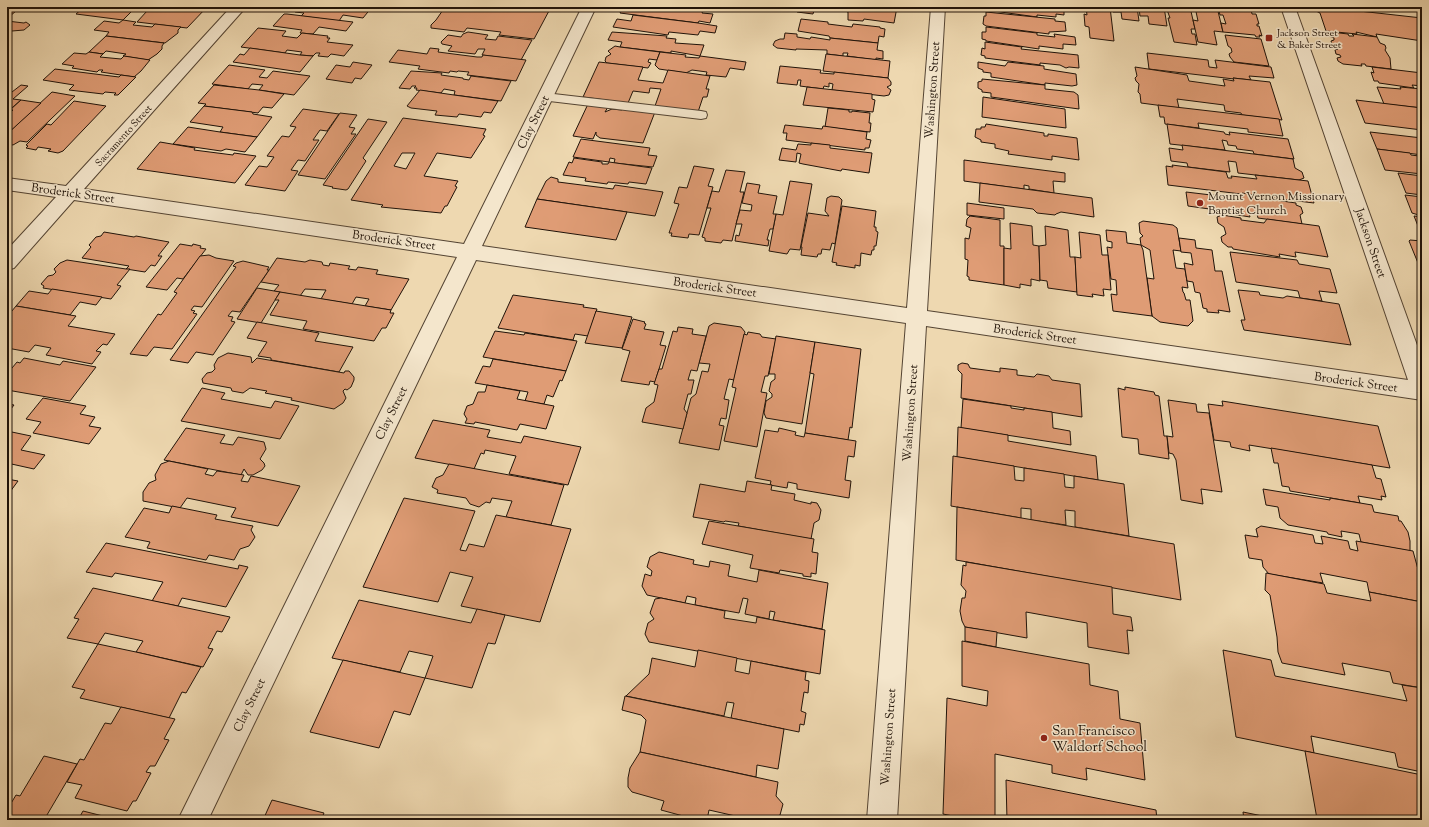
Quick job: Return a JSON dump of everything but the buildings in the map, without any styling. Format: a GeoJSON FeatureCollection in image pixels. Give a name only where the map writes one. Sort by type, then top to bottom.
{"type":"FeatureCollection","features":[{"type":"Feature","properties":{"kind":"street","name":"Sacramento Street"},"geometry":{"type":"LineString","coordinates":[[7,263],[239,7]]}},
{"type":"Feature","properties":{"kind":"street","name":"Clay Street"},"geometry":{"type":"LineString","coordinates":[[193,820],[589,7]]}},
{"type":"Feature","properties":{"kind":"street","name":"Washington Street"},"geometry":{"type":"LineString","coordinates":[[882,820],[938,7]]}},
{"type":"Feature","properties":{"kind":"street","name":"Jackson Street"},"geometry":{"type":"LineString","coordinates":[[1288,7],[1422,390]]}},
{"type":"Feature","properties":{"kind":"street","name":"Broderick Street"},"geometry":{"type":"LineString","coordinates":[[7,184],[1422,390]]}},
{"type":"Feature","properties":{"kind":"lane"},"geometry":{"type":"LineString","coordinates":[[545,97],[701,116]]}},
{"type":"Feature","properties":{"kind":"place","name":"Jackson Street & Baker Street"},"geometry":{"type":"Point","coordinates":[1269,38]}},
{"type":"Feature","properties":{"kind":"place","name":"Mount Vernon Missionary Baptist Church"},"geometry":{"type":"Point","coordinates":[1200,203]}},
{"type":"Feature","properties":{"kind":"place","name":"San Francisco Waldorf School"},"geometry":{"type":"Point","coordinates":[1044,738]}}]}
